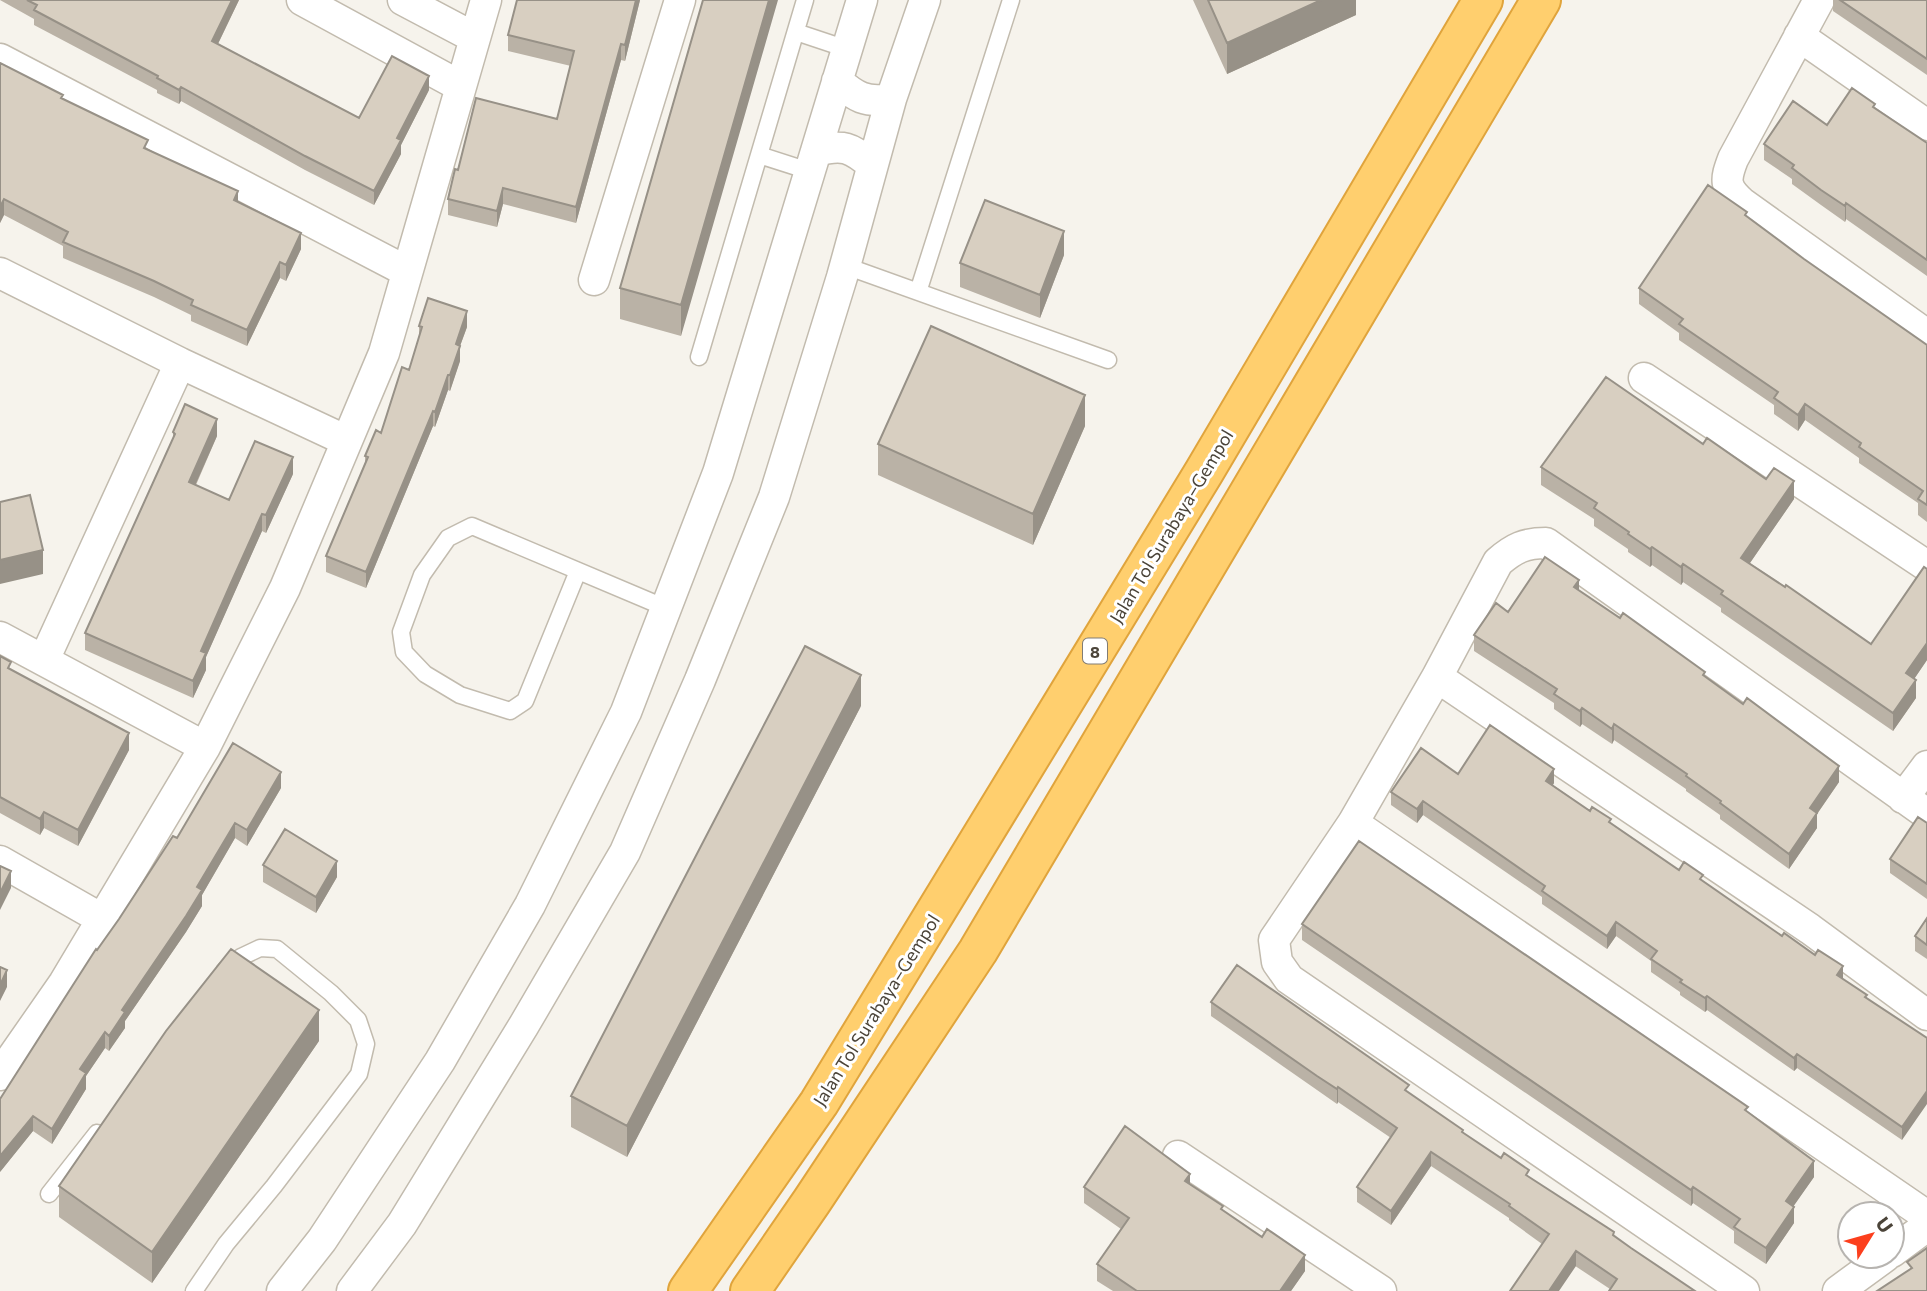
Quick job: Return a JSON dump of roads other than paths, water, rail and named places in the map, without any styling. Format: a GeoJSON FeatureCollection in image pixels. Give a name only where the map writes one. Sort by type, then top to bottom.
{"type":"FeatureCollection","features":[{"type":"Feature","properties":{"kind":"highway","name":"Jalan Tol Surabaya–Gempol"},"geometry":{"type":"LineString","coordinates":[[688,1291],[820,1103],[1205,472],[1483,0]]}},
{"type":"Feature","properties":{"kind":"highway"},"geometry":{"type":"LineString","coordinates":[[750,1291],[813,1201],[978,951],[1541,0]]}},
{"type":"Feature","properties":{"kind":"street"},"geometry":{"type":"LineString","coordinates":[[302,0],[460,86]]}},
{"type":"Feature","properties":{"kind":"street"},"geometry":{"type":"LineString","coordinates":[[403,0],[475,38]]}},
{"type":"Feature","properties":{"kind":"street"},"geometry":{"type":"LineString","coordinates":[[0,1075],[64,983],[205,747],[285,588],[384,353],[486,0]]}},
{"type":"Feature","properties":{"kind":"street"},"geometry":{"type":"LineString","coordinates":[[594,280],[680,0]]}},
{"type":"Feature","properties":{"kind":"street"},"geometry":{"type":"LineString","coordinates":[[282,1291],[322,1240],[440,1061],[530,905],[626,712],[718,473],[862,0]]}},
{"type":"Feature","properties":{"kind":"street"},"geometry":{"type":"LineString","coordinates":[[352,1291],[409,1213],[524,1025],[625,852],[700,680],[774,497],[842,276],[843,264],[891,99],[925,0]]}},
{"type":"Feature","properties":{"kind":"street"},"geometry":{"type":"LineString","coordinates":[[1819,0],[1733,159],[1727,175],[1727,185],[1731,193],[1742,202],[1927,335]]}},
{"type":"Feature","properties":{"kind":"street"},"geometry":{"type":"LineString","coordinates":[[1799,36],[1927,125]]}},
{"type":"Feature","properties":{"kind":"street"},"geometry":{"type":"LineString","coordinates":[[0,59],[407,271]]}},
{"type":"Feature","properties":{"kind":"street"},"geometry":{"type":"LineString","coordinates":[[837,81],[855,96],[875,102],[891,99]]}},
{"type":"Feature","properties":{"kind":"street"},"geometry":{"type":"LineString","coordinates":[[813,161],[836,146],[856,151],[872,165]]}},
{"type":"Feature","properties":{"kind":"street"},"geometry":{"type":"LineString","coordinates":[[0,273],[346,442]]}},
{"type":"Feature","properties":{"kind":"street"},"geometry":{"type":"LineString","coordinates":[[44,660],[180,363]]}},
{"type":"Feature","properties":{"kind":"street"},"geometry":{"type":"LineString","coordinates":[[1644,378],[1927,566]]}},
{"type":"Feature","properties":{"kind":"street"},"geometry":{"type":"LineString","coordinates":[[1744,1291],[1289,979],[1277,962],[1274,940],[1353,823],[1437,677],[1498,562],[1513,549],[1526,543],[1546,543],[1915,806],[1927,765]]}},
{"type":"Feature","properties":{"kind":"street"},"geometry":{"type":"LineString","coordinates":[[0,637],[205,747]]}},
{"type":"Feature","properties":{"kind":"street"},"geometry":{"type":"LineString","coordinates":[[1437,677],[1810,929],[1927,1015]]}},
{"type":"Feature","properties":{"kind":"street"},"geometry":{"type":"LineString","coordinates":[[1353,823],[1927,1216]]}},
{"type":"Feature","properties":{"kind":"street"},"geometry":{"type":"LineString","coordinates":[[0,861],[102,919]]}},
{"type":"Feature","properties":{"kind":"street"},"geometry":{"type":"LineString","coordinates":[[1178,1156],[1381,1291]]}},
{"type":"Feature","properties":{"kind":"street"},"geometry":{"type":"LineString","coordinates":[[1906,1242],[1927,1226]]}},
{"type":"Feature","properties":{"kind":"street"},"geometry":{"type":"LineString","coordinates":[[1838,1291],[1867,1270]]}},
{"type":"Feature","properties":{"kind":"lane"},"geometry":{"type":"LineString","coordinates":[[699,357],[805,0]]}},
{"type":"Feature","properties":{"kind":"lane"},"geometry":{"type":"LineString","coordinates":[[918,292],[1011,0]]}},
{"type":"Feature","properties":{"kind":"lane"},"geometry":{"type":"LineString","coordinates":[[796,32],[847,49]]}},
{"type":"Feature","properties":{"kind":"lane"},"geometry":{"type":"LineString","coordinates":[[759,155],[813,161]]}},
{"type":"Feature","properties":{"kind":"lane"},"geometry":{"type":"LineString","coordinates":[[843,264],[1108,360]]}},
{"type":"Feature","properties":{"kind":"lane"},"geometry":{"type":"LineString","coordinates":[[578,571],[525,701],[510,711],[460,695],[425,674],[404,652],[401,632],[422,575],[448,538],[472,526],[666,608]]}},
{"type":"Feature","properties":{"kind":"lane"},"geometry":{"type":"LineString","coordinates":[[194,1291],[226,1244],[359,1074],[366,1044],[358,1020],[331,993],[277,949],[260,948],[241,957],[216,980]]}},
{"type":"Feature","properties":{"kind":"lane"},"geometry":{"type":"LineString","coordinates":[[49,1194],[108,1119]]}}]}
